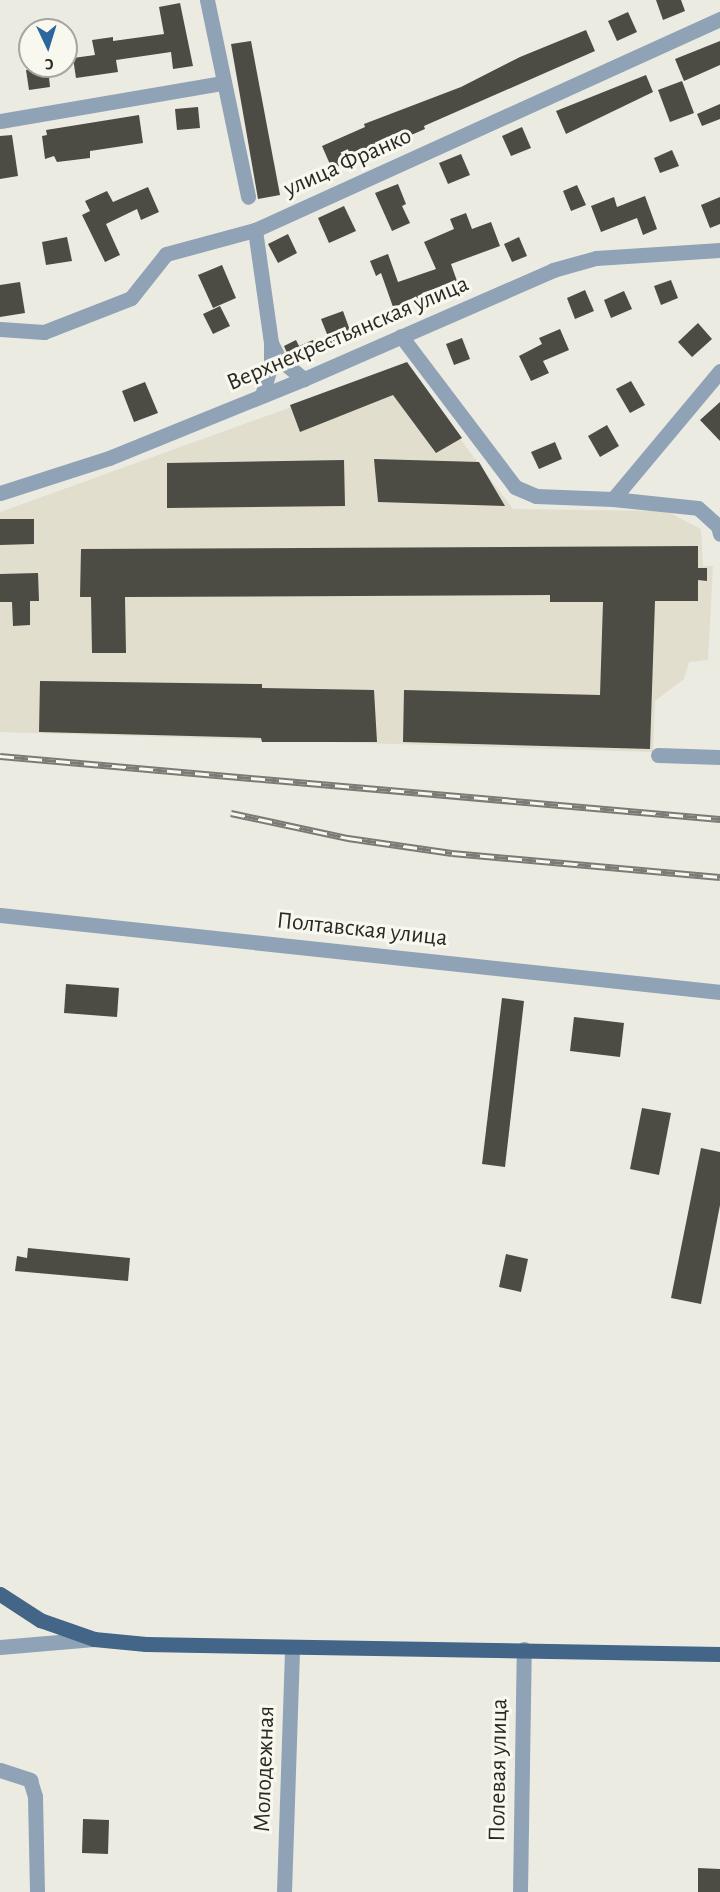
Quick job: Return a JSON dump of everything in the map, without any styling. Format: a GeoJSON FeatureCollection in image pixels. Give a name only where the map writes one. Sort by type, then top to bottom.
{"type":"FeatureCollection","features":[{"type":"Feature","properties":{"kind":"main road"},"geometry":{"type":"LineString","coordinates":[[0,1594],[40,1620],[94,1639],[180,1646],[524,1649],[720,1654]]}},
{"type":"Feature","properties":{"kind":"street"},"geometry":{"type":"LineString","coordinates":[[207,0],[248,197]]}},
{"type":"Feature","properties":{"kind":"street","name":"улица Франко"},"geometry":{"type":"LineString","coordinates":[[0,329],[44,332],[130,298],[166,254],[255,230],[720,19]]}},
{"type":"Feature","properties":{"kind":"street"},"geometry":{"type":"LineString","coordinates":[[0,121],[223,83]]}},
{"type":"Feature","properties":{"kind":"street"},"geometry":{"type":"LineString","coordinates":[[255,230],[271,343],[271,364],[262,395]]}},
{"type":"Feature","properties":{"kind":"street","name":"Верхнекрестьянская улица"},"geometry":{"type":"LineString","coordinates":[[0,493],[109,458],[304,379],[553,270],[596,258],[720,250]]}},
{"type":"Feature","properties":{"kind":"street"},"geometry":{"type":"LineString","coordinates":[[401,336],[515,487],[536,496],[613,499],[698,508],[719,529]]}},
{"type":"Feature","properties":{"kind":"street"},"geometry":{"type":"LineString","coordinates":[[271,343],[279,359],[304,379]]}},
{"type":"Feature","properties":{"kind":"street"},"geometry":{"type":"LineString","coordinates":[[613,499],[720,371]]}},
{"type":"Feature","properties":{"kind":"street"},"geometry":{"type":"LineString","coordinates":[[658,755],[720,757]]}},
{"type":"Feature","properties":{"kind":"street","name":"Полтавская улица"},"geometry":{"type":"LineString","coordinates":[[0,915],[720,992]]}},
{"type":"Feature","properties":{"kind":"street"},"geometry":{"type":"LineString","coordinates":[[0,1647],[94,1639]]}},
{"type":"Feature","properties":{"kind":"street","name":"Молодежная"},"geometry":{"type":"LineString","coordinates":[[284,1892],[292,1648]]}},
{"type":"Feature","properties":{"kind":"street","name":"Полевая улица"},"geometry":{"type":"LineString","coordinates":[[520,1892],[524,1649]]}},
{"type":"Feature","properties":{"kind":"street"},"geometry":{"type":"LineString","coordinates":[[0,1770],[30,1780],[35,1796],[37,1892]]}},
{"type":"Feature","properties":{"kind":"shaded area"},"geometry":{"type":"Polygon","coordinates":[[[405,366],[513,509],[666,511],[701,529],[703,566],[713,566],[708,660],[689,662],[684,679],[655,701],[653,752],[0,732],[0,512],[405,366]]]}},
{"type":"Feature","properties":{"kind":"building"},"geometry":{"type":"Polygon","coordinates":[[[656,0],[681,0],[685,11],[663,20],[656,0]]]}},
{"type":"Feature","properties":{"kind":"building"},"geometry":{"type":"Polygon","coordinates":[[[180,3],[193,66],[173,69],[171,52],[116,60],[118,72],[78,78],[78,57],[95,55],[92,40],[113,37],[113,41],[164,34],[159,7],[180,3]]]}},
{"type":"Feature","properties":{"kind":"building"},"geometry":{"type":"Polygon","coordinates":[[[628,12],[637,32],[617,41],[608,21],[628,12]]]}},
{"type":"Feature","properties":{"kind":"building"},"geometry":{"type":"Polygon","coordinates":[[[586,30],[595,51],[424,126],[425,129],[402,139],[404,144],[375,154],[374,151],[332,169],[322,146],[365,127],[364,124],[461,87],[520,57],[586,30]]]}},
{"type":"Feature","properties":{"kind":"building"},"geometry":{"type":"Polygon","coordinates":[[[251,41],[280,195],[258,199],[231,44],[251,41]]]}},
{"type":"Feature","properties":{"kind":"building"},"geometry":{"type":"Polygon","coordinates":[[[720,41],[720,65],[684,81],[675,59],[720,41]]]}},
{"type":"Feature","properties":{"kind":"building"},"geometry":{"type":"Polygon","coordinates":[[[646,75],[653,92],[566,134],[556,111],[646,75]]]}},
{"type":"Feature","properties":{"kind":"building"},"geometry":{"type":"Polygon","coordinates":[[[27,78],[49,78],[50,87],[29,90],[27,78]]]}},
{"type":"Feature","properties":{"kind":"building"},"geometry":{"type":"Polygon","coordinates":[[[682,81],[694,113],[670,122],[658,90],[682,81]]]}},
{"type":"Feature","properties":{"kind":"building"},"geometry":{"type":"Polygon","coordinates":[[[720,104],[720,119],[702,126],[697,114],[720,104]]]}},
{"type":"Feature","properties":{"kind":"building"},"geometry":{"type":"Polygon","coordinates":[[[198,107],[200,128],[177,130],[175,109],[198,107]]]}},
{"type":"Feature","properties":{"kind":"building"},"geometry":{"type":"Polygon","coordinates":[[[139,115],[143,143],[90,151],[90,158],[57,162],[54,156],[45,159],[42,136],[47,135],[46,130],[139,115]]]}},
{"type":"Feature","properties":{"kind":"building"},"geometry":{"type":"Polygon","coordinates":[[[522,127],[531,148],[511,156],[502,136],[522,127]]]}},
{"type":"Feature","properties":{"kind":"building"},"geometry":{"type":"Polygon","coordinates":[[[12,135],[18,176],[0,179],[0,136],[12,135]]]}},
{"type":"Feature","properties":{"kind":"building"},"geometry":{"type":"Polygon","coordinates":[[[672,150],[679,166],[660,173],[654,158],[672,150]]]}},
{"type":"Feature","properties":{"kind":"building"},"geometry":{"type":"Polygon","coordinates":[[[461,154],[470,175],[448,184],[439,163],[461,154]]]}},
{"type":"Feature","properties":{"kind":"building"},"geometry":{"type":"Polygon","coordinates":[[[398,184],[406,204],[402,206],[410,223],[392,231],[375,193],[398,184]]]}},
{"type":"Feature","properties":{"kind":"building"},"geometry":{"type":"Polygon","coordinates":[[[577,185],[586,205],[571,211],[563,191],[577,185]]]}},
{"type":"Feature","properties":{"kind":"building"},"geometry":{"type":"Polygon","coordinates":[[[148,187],[159,212],[141,220],[137,209],[106,224],[120,255],[105,262],[82,215],[90,211],[85,201],[107,191],[113,202],[148,187]]]}},
{"type":"Feature","properties":{"kind":"building"},"geometry":{"type":"Polygon","coordinates":[[[645,196],[657,229],[643,235],[637,218],[601,232],[591,206],[614,197],[617,207],[645,196]]]}},
{"type":"Feature","properties":{"kind":"building"},"geometry":{"type":"Polygon","coordinates":[[[720,197],[720,224],[710,228],[701,205],[720,197]]]}},
{"type":"Feature","properties":{"kind":"building"},"geometry":{"type":"Polygon","coordinates":[[[344,206],[356,231],[329,243],[318,218],[344,206]]]}},
{"type":"Feature","properties":{"kind":"building"},"geometry":{"type":"Polygon","coordinates":[[[466,213],[472,229],[491,222],[500,246],[451,264],[457,281],[422,293],[423,297],[393,307],[381,273],[376,276],[370,261],[388,254],[398,282],[436,269],[424,242],[454,229],[450,219],[466,213]]]}},
{"type":"Feature","properties":{"kind":"building"},"geometry":{"type":"Polygon","coordinates":[[[288,234],[297,253],[278,263],[268,244],[288,234]]]}},
{"type":"Feature","properties":{"kind":"building"},"geometry":{"type":"Polygon","coordinates":[[[67,237],[72,261],[46,265],[42,242],[67,237]]]}},
{"type":"Feature","properties":{"kind":"building"},"geometry":{"type":"Polygon","coordinates":[[[519,237],[527,256],[512,262],[504,244],[519,237]]]}},
{"type":"Feature","properties":{"kind":"building"},"geometry":{"type":"Polygon","coordinates":[[[222,265],[236,298],[213,308],[198,275],[222,265]]]}},
{"type":"Feature","properties":{"kind":"building"},"geometry":{"type":"Polygon","coordinates":[[[671,280],[678,298],[661,305],[654,286],[671,280]]]}},
{"type":"Feature","properties":{"kind":"building"},"geometry":{"type":"Polygon","coordinates":[[[20,282],[25,313],[0,317],[0,285],[20,282]]]}},
{"type":"Feature","properties":{"kind":"building"},"geometry":{"type":"Polygon","coordinates":[[[585,290],[594,311],[575,319],[567,298],[585,290]]]}},
{"type":"Feature","properties":{"kind":"building"},"geometry":{"type":"Polygon","coordinates":[[[624,291],[632,309],[611,318],[604,300],[624,291]]]}},
{"type":"Feature","properties":{"kind":"building"},"geometry":{"type":"Polygon","coordinates":[[[220,306],[230,326],[213,334],[203,314],[220,306]]]}},
{"type":"Feature","properties":{"kind":"building"},"geometry":{"type":"Polygon","coordinates":[[[343,311],[352,336],[331,344],[321,319],[343,311]]]}},
{"type":"Feature","properties":{"kind":"building"},"geometry":{"type":"Polygon","coordinates":[[[698,323],[712,339],[692,357],[678,342],[698,323]]]}},
{"type":"Feature","properties":{"kind":"building"},"geometry":{"type":"Polygon","coordinates":[[[560,329],[569,350],[543,361],[549,373],[531,381],[519,356],[542,344],[539,338],[560,329]]]}},
{"type":"Feature","properties":{"kind":"building"},"geometry":{"type":"Polygon","coordinates":[[[462,338],[470,359],[454,365],[446,344],[462,338]]]}},
{"type":"Feature","properties":{"kind":"building"},"geometry":{"type":"Polygon","coordinates":[[[296,340],[299,346],[313,340],[318,351],[297,361],[287,353],[284,346],[296,340]]]}},
{"type":"Feature","properties":{"kind":"building"},"geometry":{"type":"Polygon","coordinates":[[[407,362],[462,438],[436,453],[393,395],[300,432],[290,405],[407,362]]]}},
{"type":"Feature","properties":{"kind":"building"},"geometry":{"type":"Polygon","coordinates":[[[631,381],[645,405],[630,413],[616,389],[631,381]]]}},
{"type":"Feature","properties":{"kind":"building"},"geometry":{"type":"Polygon","coordinates":[[[145,382],[158,413],[134,422],[122,391],[145,382]]]}},
{"type":"Feature","properties":{"kind":"building"},"geometry":{"type":"Polygon","coordinates":[[[720,402],[720,441],[700,420],[720,402]]]}},
{"type":"Feature","properties":{"kind":"building"},"geometry":{"type":"Polygon","coordinates":[[[607,425],[619,446],[600,457],[588,436],[607,425]]]}},
{"type":"Feature","properties":{"kind":"building"},"geometry":{"type":"Polygon","coordinates":[[[555,442],[562,459],[539,469],[531,452],[555,442]]]}},
{"type":"Feature","properties":{"kind":"building"},"geometry":{"type":"Polygon","coordinates":[[[374,459],[479,462],[505,506],[378,502],[374,459]]]}},
{"type":"Feature","properties":{"kind":"building"},"geometry":{"type":"Polygon","coordinates":[[[344,460],[345,506],[167,508],[167,463],[344,460]]]}},
{"type":"Feature","properties":{"kind":"building"},"geometry":{"type":"Polygon","coordinates":[[[0,519],[34,519],[34,544],[0,545],[0,519]]]}},
{"type":"Feature","properties":{"kind":"building"},"geometry":{"type":"Polygon","coordinates":[[[698,546],[698,568],[707,568],[707,581],[698,580],[698,601],[655,601],[650,749],[403,742],[404,690],[600,695],[603,602],[550,602],[550,595],[125,597],[126,653],[92,653],[91,597],[80,597],[81,549],[698,546]]]}},
{"type":"Feature","properties":{"kind":"building"},"geometry":{"type":"Polygon","coordinates":[[[38,573],[39,601],[30,601],[30,625],[13,626],[12,602],[0,602],[0,574],[38,573]]]}},
{"type":"Feature","properties":{"kind":"building"},"geometry":{"type":"Polygon","coordinates":[[[40,681],[262,684],[262,688],[374,690],[377,742],[262,742],[261,738],[39,732],[40,681]]]}},
{"type":"Feature","properties":{"kind":"building"},"geometry":{"type":"Polygon","coordinates":[[[66,984],[119,988],[117,1017],[64,1013],[66,984]]]}},
{"type":"Feature","properties":{"kind":"building"},"geometry":{"type":"Polygon","coordinates":[[[502,998],[524,1001],[505,1167],[482,1164],[502,998]]]}},
{"type":"Feature","properties":{"kind":"building"},"geometry":{"type":"Polygon","coordinates":[[[574,1017],[624,1023],[620,1057],[570,1051],[574,1017]]]}},
{"type":"Feature","properties":{"kind":"building"},"geometry":{"type":"Polygon","coordinates":[[[642,1108],[671,1113],[659,1175],[630,1169],[642,1108]]]}},
{"type":"Feature","properties":{"kind":"building"},"geometry":{"type":"Polygon","coordinates":[[[701,1148],[720,1152],[720,1205],[701,1304],[671,1298],[701,1148]]]}},
{"type":"Feature","properties":{"kind":"building"},"geometry":{"type":"Polygon","coordinates":[[[28,1248],[130,1258],[128,1281],[15,1271],[17,1256],[27,1258],[28,1248]]]}},
{"type":"Feature","properties":{"kind":"building"},"geometry":{"type":"Polygon","coordinates":[[[506,1254],[528,1259],[521,1292],[499,1287],[506,1254]]]}},
{"type":"Feature","properties":{"kind":"building"},"geometry":{"type":"Polygon","coordinates":[[[83,1819],[109,1820],[108,1854],[82,1853],[83,1819]]]}},
{"type":"Feature","properties":{"kind":"building"},"geometry":{"type":"Polygon","coordinates":[[[698,1868],[720,1869],[720,1892],[698,1892],[698,1868]]]}},
{"type":"Feature","properties":{"kind":"railway"},"geometry":{"type":"LineString","coordinates":[[0,756],[720,819]]}},
{"type":"Feature","properties":{"kind":"railway"},"geometry":{"type":"LineString","coordinates":[[231,813],[348,838],[452,853],[720,877]]}}]}
